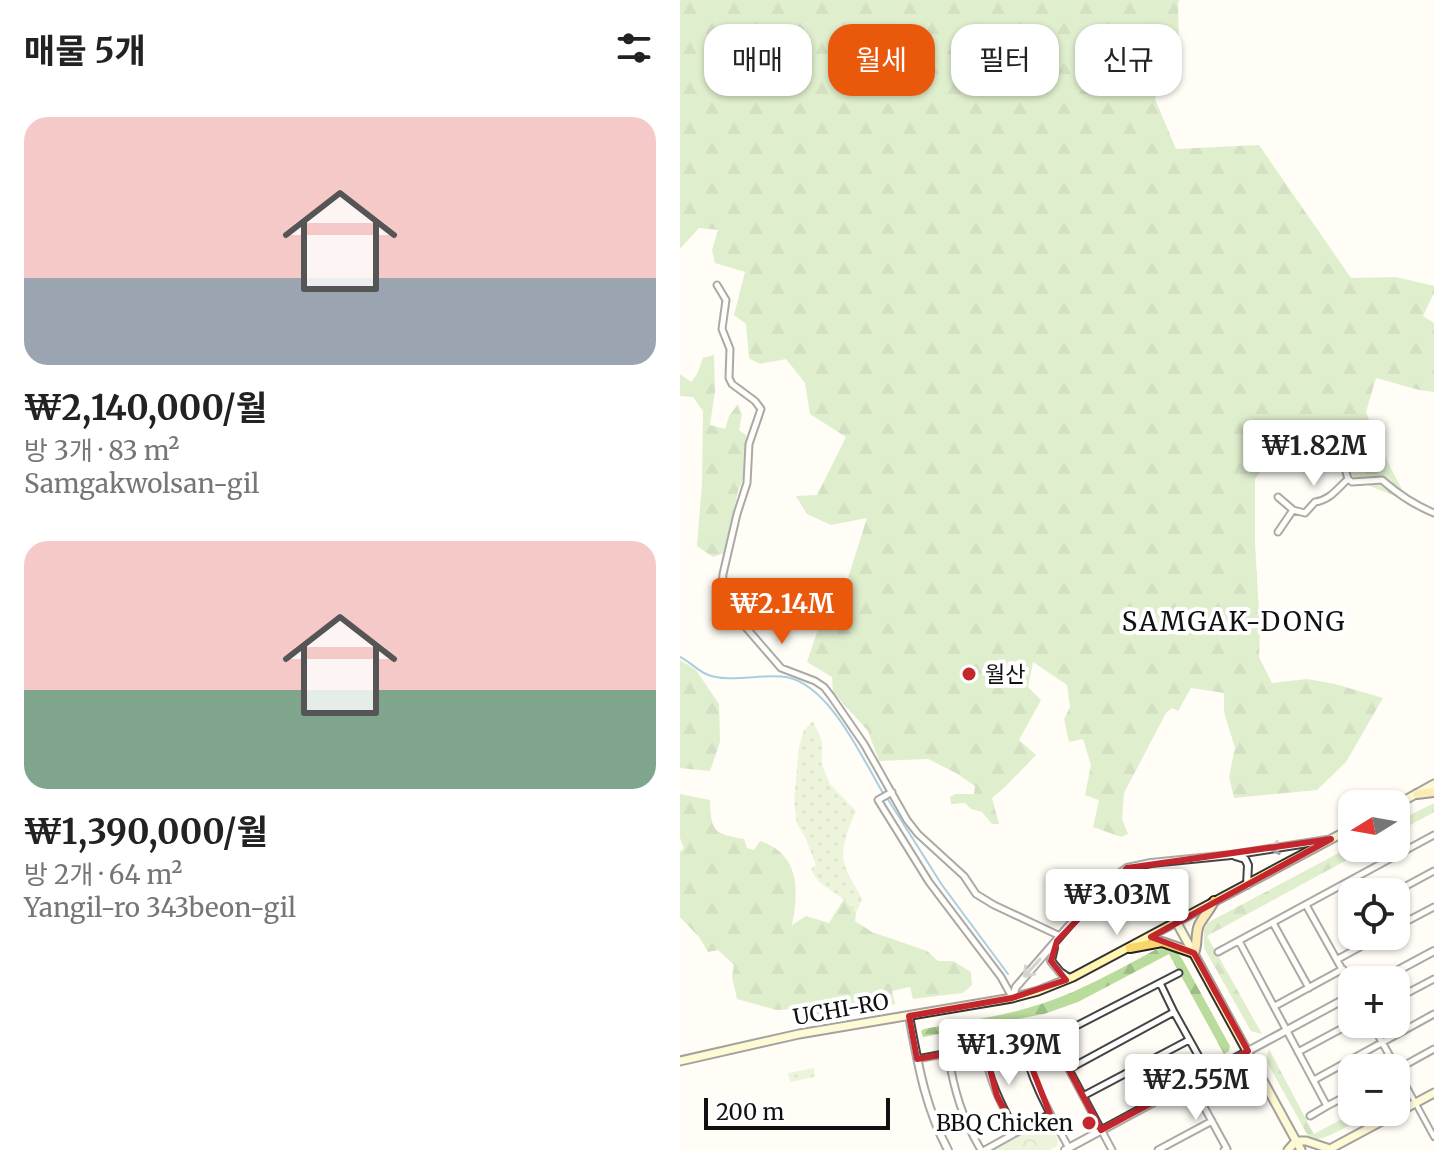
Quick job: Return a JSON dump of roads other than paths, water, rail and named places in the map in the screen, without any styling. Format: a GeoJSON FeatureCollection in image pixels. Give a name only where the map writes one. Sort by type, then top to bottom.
{"type":"FeatureCollection","features":[{"type":"Feature","properties":{"kind":"main road"},"geometry":{"type":"LineString","coordinates":[[1410,798],[1434,784]]}},
{"type":"Feature","properties":{"kind":"main road"},"geometry":{"type":"LineString","coordinates":[[1417,794],[1434,792]]}},
{"type":"Feature","properties":{"kind":"main road","name":"UCHI-RO"},"geometry":{"type":"LineString","coordinates":[[680,1061],[799,1034],[1038,991],[1130,948],[1338,835]]}},
{"type":"Feature","properties":{"kind":"main road"},"geometry":{"type":"LineString","coordinates":[[1194,953],[1198,945],[1199,925],[1214,901]]}},
{"type":"Feature","properties":{"kind":"main road"},"geometry":{"type":"LineString","coordinates":[[1177,923],[1301,1150]]}},
{"type":"Feature","properties":{"kind":"main road"},"geometry":{"type":"LineString","coordinates":[[1130,948],[1162,942],[1194,953]]}},
{"type":"Feature","properties":{"kind":"main road"},"geometry":{"type":"LineString","coordinates":[[1288,1150],[1296,1141],[1306,1141],[1330,1150],[1434,1093]]}},
{"type":"Feature","properties":{"kind":"street"},"geometry":{"type":"LineString","coordinates":[[717,285],[726,300],[722,329],[730,349],[729,378],[761,409],[749,444],[747,483],[723,574],[722,587],[730,609],[781,668],[824,687],[853,727],[907,820],[918,834],[953,864],[976,894],[1059,939]]}},
{"type":"Feature","properties":{"kind":"street"},"geometry":{"type":"LineString","coordinates":[[1344,465],[1352,482],[1382,480],[1419,507],[1434,513]]}},
{"type":"Feature","properties":{"kind":"street"},"geometry":{"type":"LineString","coordinates":[[1278,497],[1293,510],[1305,513],[1315,502],[1328,499],[1348,479]]}},
{"type":"Feature","properties":{"kind":"street"},"geometry":{"type":"LineString","coordinates":[[1278,532],[1293,510]]}},
{"type":"Feature","properties":{"kind":"street"},"geometry":{"type":"LineString","coordinates":[[892,792],[878,800],[929,882],[1001,977],[1012,998]]}},
{"type":"Feature","properties":{"kind":"street"},"geometry":{"type":"LineString","coordinates":[[1356,878],[1434,835]]}},
{"type":"Feature","properties":{"kind":"street"},"geometry":{"type":"LineString","coordinates":[[1012,998],[1016,987],[1106,883],[1127,868],[1331,839]]}},
{"type":"Feature","properties":{"kind":"street"},"geometry":{"type":"LineString","coordinates":[[1231,855],[1245,859],[1248,865],[1246,885]]}},
{"type":"Feature","properties":{"kind":"street"},"geometry":{"type":"LineString","coordinates":[[1410,884],[1434,871]]}},
{"type":"Feature","properties":{"kind":"street"},"geometry":{"type":"LineString","coordinates":[[1218,952],[1338,888]]}},
{"type":"Feature","properties":{"kind":"street"},"geometry":{"type":"LineString","coordinates":[[1306,905],[1342,966]]}},
{"type":"Feature","properties":{"kind":"street"},"geometry":{"type":"LineString","coordinates":[[1410,919],[1434,907]]}},
{"type":"Feature","properties":{"kind":"street"},"geometry":{"type":"LineString","coordinates":[[1273,923],[1309,988]]}},
{"type":"Feature","properties":{"kind":"street"},"geometry":{"type":"LineString","coordinates":[[1059,939],[1051,961],[1069,978]]}},
{"type":"Feature","properties":{"kind":"street"},"geometry":{"type":"LineString","coordinates":[[1239,941],[1327,1106]]}},
{"type":"Feature","properties":{"kind":"street"},"geometry":{"type":"LineString","coordinates":[[1338,959],[1354,950]]}},
{"type":"Feature","properties":{"kind":"street"},"geometry":{"type":"LineString","coordinates":[[1406,966],[1434,951]]}},
{"type":"Feature","properties":{"kind":"street"},"geometry":{"type":"LineString","coordinates":[[1275,1006],[1338,972]]}},
{"type":"Feature","properties":{"kind":"street"},"geometry":{"type":"LineString","coordinates":[[917,1059],[1050,1034],[1097,1017],[1179,973]]}},
{"type":"Feature","properties":{"kind":"street"},"geometry":{"type":"LineString","coordinates":[[1410,992],[1434,979]]}},
{"type":"Feature","properties":{"kind":"street"},"geometry":{"type":"LineString","coordinates":[[1160,983],[1208,1073]]}},
{"type":"Feature","properties":{"kind":"street"},"geometry":{"type":"LineString","coordinates":[[1022,1039],[1030,1072],[1067,1149],[1338,1003]]}},
{"type":"Feature","properties":{"kind":"street"},"geometry":{"type":"LineString","coordinates":[[1069,1069],[1174,1012]]}},
{"type":"Feature","properties":{"kind":"street"},"geometry":{"type":"LineString","coordinates":[[1314,1080],[1434,1014]]}},
{"type":"Feature","properties":{"kind":"street"},"geometry":{"type":"LineString","coordinates":[[909,1016],[930,1112],[948,1150]]}},
{"type":"Feature","properties":{"kind":"street"},"geometry":{"type":"LineString","coordinates":[[1298,1052],[1338,1031]]}},
{"type":"Feature","properties":{"kind":"street"},"geometry":{"type":"LineString","coordinates":[[1050,1034],[1112,1150]]}},
{"type":"Feature","properties":{"kind":"street"},"geometry":{"type":"LineString","coordinates":[[1379,1038],[1388,1054]]}},
{"type":"Feature","properties":{"kind":"street"},"geometry":{"type":"LineString","coordinates":[[1083,1096],[1189,1040]]}},
{"type":"Feature","properties":{"kind":"street"},"geometry":{"type":"LineString","coordinates":[[984,1047],[988,1073],[1016,1132]]}},
{"type":"Feature","properties":{"kind":"street"},"geometry":{"type":"LineString","coordinates":[[1410,1062],[1434,1049]]}},
{"type":"Feature","properties":{"kind":"street"},"geometry":{"type":"LineString","coordinates":[[948,1054],[961,1111],[983,1150],[1050,1114]]}},
{"type":"Feature","properties":{"kind":"street"},"geometry":{"type":"LineString","coordinates":[[1191,1083],[1226,1150]]}},
{"type":"Feature","properties":{"kind":"street"},"geometry":{"type":"LineString","coordinates":[[1410,1093],[1434,1137]]}},
{"type":"Feature","properties":{"kind":"street"},"geometry":{"type":"LineString","coordinates":[[1310,1116],[1338,1100]]}},
{"type":"Feature","properties":{"kind":"street"},"geometry":{"type":"LineString","coordinates":[[1158,1150],[1212,1121]]}},
{"type":"Feature","properties":{"kind":"waterway"},"geometry":{"type":"LineString","coordinates":[[680,657],[715,677],[777,676],[802,683],[817,694],[843,725],[883,793]]}},
{"type":"Feature","properties":{"kind":"waterway"},"geometry":{"type":"LineString","coordinates":[[887,798],[942,885],[1008,974]]}},
{"type":"Feature","properties":{"kind":"place","name":"월산"},"geometry":{"type":"Point","coordinates":[969,674]}},
{"type":"Feature","properties":{"kind":"place","name":"BBQ Chicken"},"geometry":{"type":"Point","coordinates":[1089,1123]}},
{"type":"Feature","properties":{"kind":"district","name":"SAMGAK-DONG"},"geometry":{"type":"Point","coordinates":[1234,622]}}]}
